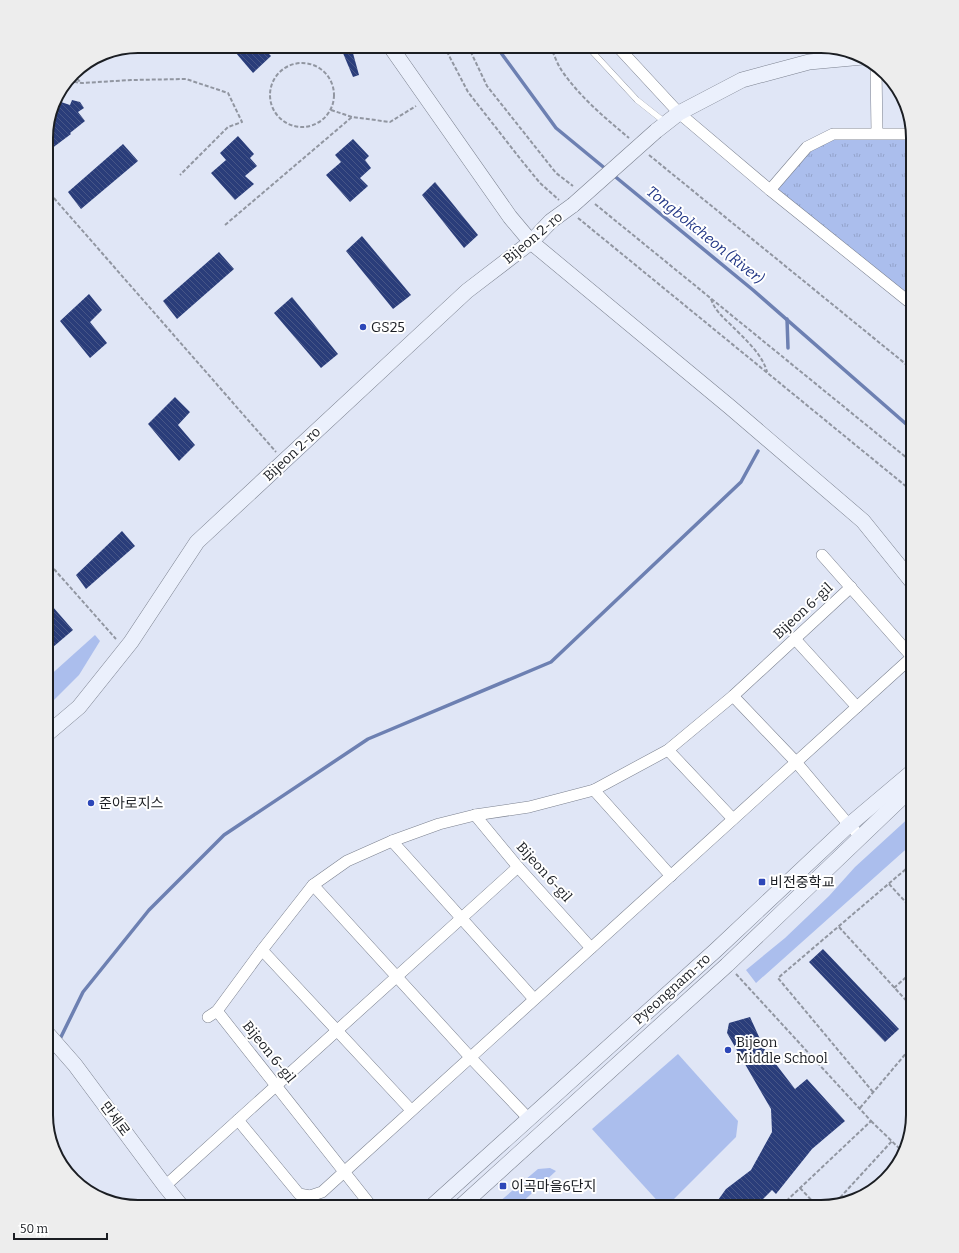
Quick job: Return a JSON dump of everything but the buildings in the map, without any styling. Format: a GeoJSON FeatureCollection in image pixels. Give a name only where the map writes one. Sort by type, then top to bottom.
{"type":"FeatureCollection","features":[{"type":"Feature","properties":{"kind":"street"},"geometry":{"type":"LineString","coordinates":[[395,53],[510,217],[531,242],[730,406],[863,521],[906,574]]}},
{"type":"Feature","properties":{"kind":"street"},"geometry":{"type":"LineString","coordinates":[[623,53],[678,113],[906,300]]}},
{"type":"Feature","properties":{"kind":"street"},"geometry":{"type":"LineString","coordinates":[[661,127],[678,113],[742,80],[809,62],[849,58]]}},
{"type":"Feature","properties":{"kind":"street"},"geometry":{"type":"LineString","coordinates":[[876,73],[877,133]]}},
{"type":"Feature","properties":{"kind":"street","name":"Bijeon 2-ro"},"geometry":{"type":"LineString","coordinates":[[53,729],[78,708],[125,650],[197,542],[467,291],[531,242],[551,221],[571,207],[661,127]]}},
{"type":"Feature","properties":{"kind":"street"},"geometry":{"type":"LineString","coordinates":[[770,190],[807,147],[833,134],[906,134]]}},
{"type":"Feature","properties":{"kind":"street"},"geometry":{"type":"LineString","coordinates":[[822,555],[851,587]]}},
{"type":"Feature","properties":{"kind":"street","name":"Bijeon 6-gil"},"geometry":{"type":"LineString","coordinates":[[367,1200],[276,1085],[213,1014],[313,885],[347,861],[392,841],[439,824],[529,807],[594,790],[668,750],[733,696],[851,587],[906,651]]}},
{"type":"Feature","properties":{"kind":"street"},"geometry":{"type":"LineString","coordinates":[[795,639],[856,707]]}},
{"type":"Feature","properties":{"kind":"street","name":"Bijeon 6-gil"},"geometry":{"type":"LineString","coordinates":[[345,1171],[906,663]]}},
{"type":"Feature","properties":{"kind":"street"},"geometry":{"type":"LineString","coordinates":[[733,696],[796,762],[849,825],[861,837]]}},
{"type":"Feature","properties":{"kind":"street"},"geometry":{"type":"LineString","coordinates":[[668,750],[733,819]]}},
{"type":"Feature","properties":{"kind":"street","name":"Pyeongnam-ro"},"geometry":{"type":"LineString","coordinates":[[439,1200],[716,950],[849,825],[906,777]]}},
{"type":"Feature","properties":{"kind":"street"},"geometry":{"type":"LineString","coordinates":[[594,790],[670,876]]}},
{"type":"Feature","properties":{"kind":"street"},"geometry":{"type":"LineString","coordinates":[[468,1200],[727,965],[906,794]]}},
{"type":"Feature","properties":{"kind":"street","name":"Bijeon 6-gil"},"geometry":{"type":"LineString","coordinates":[[475,816],[518,867],[591,948]]}},
{"type":"Feature","properties":{"kind":"street"},"geometry":{"type":"LineString","coordinates":[[392,841],[534,999]]}},
{"type":"Feature","properties":{"kind":"street"},"geometry":{"type":"LineString","coordinates":[[165,1186],[518,867]]}},
{"type":"Feature","properties":{"kind":"street"},"geometry":{"type":"LineString","coordinates":[[313,885],[470,1058],[528,1118]]}},
{"type":"Feature","properties":{"kind":"street"},"geometry":{"type":"LineString","coordinates":[[262,950],[411,1110]]}},
{"type":"Feature","properties":{"kind":"street","name":"만세로"},"geometry":{"type":"LineString","coordinates":[[53,1040],[75,1065],[165,1186],[172,1200]]}},
{"type":"Feature","properties":{"kind":"street"},"geometry":{"type":"LineString","coordinates":[[238,1120],[299,1194],[310,1196],[322,1192],[345,1171]]}},
{"type":"Feature","properties":{"kind":"lane"},"geometry":{"type":"LineString","coordinates":[[593,53],[661,127]]}},
{"type":"Feature","properties":{"kind":"path"},"geometry":{"type":"LineString","coordinates":[[448,53],[468,92],[540,183],[571,207],[576,217],[906,486]]}},
{"type":"Feature","properties":{"kind":"path"},"geometry":{"type":"LineString","coordinates":[[471,53],[487,86],[556,173],[574,188]]}},
{"type":"Feature","properties":{"kind":"path"},"geometry":{"type":"LineString","coordinates":[[553,53],[562,71],[580,92],[603,116],[632,141]]}},
{"type":"Feature","properties":{"kind":"path"},"geometry":{"type":"LineString","coordinates":[[304,62],[324,70],[331,79],[334,89],[334,100],[331,110],[316,124],[306,127],[286,123],[276,113],[270,98],[271,87],[276,76],[283,69],[293,64],[304,62]]}},
{"type":"Feature","properties":{"kind":"path"},"geometry":{"type":"LineString","coordinates":[[77,79],[82,84]]}},
{"type":"Feature","properties":{"kind":"path"},"geometry":{"type":"LineString","coordinates":[[74,82],[82,84],[131,80],[186,79],[228,93],[242,122],[228,127],[180,175]]}},
{"type":"Feature","properties":{"kind":"path"},"geometry":{"type":"LineString","coordinates":[[331,110],[352,117],[390,122],[428,99]]}},
{"type":"Feature","properties":{"kind":"path"},"geometry":{"type":"LineString","coordinates":[[225,225],[352,117]]}},
{"type":"Feature","properties":{"kind":"path"},"geometry":{"type":"LineString","coordinates":[[644,151],[906,364]]}},
{"type":"Feature","properties":{"kind":"path"},"geometry":{"type":"LineString","coordinates":[[53,197],[284,462]]}},
{"type":"Feature","properties":{"kind":"path"},"geometry":{"type":"LineString","coordinates":[[593,203],[906,457]]}},
{"type":"Feature","properties":{"kind":"path"},"geometry":{"type":"LineString","coordinates":[[710,298],[714,308],[742,335],[765,364],[768,373]]}},
{"type":"Feature","properties":{"kind":"path"},"geometry":{"type":"LineString","coordinates":[[53,568],[125,650]]}},
{"type":"Feature","properties":{"kind":"path"},"geometry":{"type":"LineString","coordinates":[[873,1092],[778,978],[906,869]]}},
{"type":"Feature","properties":{"kind":"path"},"geometry":{"type":"LineString","coordinates":[[889,884],[906,902]]}},
{"type":"Feature","properties":{"kind":"path"},"geometry":{"type":"LineString","coordinates":[[838,927],[906,1001]]}},
{"type":"Feature","properties":{"kind":"path"},"geometry":{"type":"LineString","coordinates":[[727,965],[871,1120],[899,1148]]}},
{"type":"Feature","properties":{"kind":"path"},"geometry":{"type":"LineString","coordinates":[[894,988],[906,977]]}},
{"type":"Feature","properties":{"kind":"path"},"geometry":{"type":"LineString","coordinates":[[860,1108],[906,1054]]}},
{"type":"Feature","properties":{"kind":"path"},"geometry":{"type":"LineString","coordinates":[[787,1200],[871,1120]]}},
{"type":"Feature","properties":{"kind":"path"},"geometry":{"type":"LineString","coordinates":[[840,1198],[892,1141]]}},
{"type":"Feature","properties":{"kind":"path"},"geometry":{"type":"LineString","coordinates":[[800,1188],[811,1200]]}},
{"type":"Feature","properties":{"kind":"green space"},"geometry":{"type":"Polygon","coordinates":[[[833,134],[906,138],[906,299],[770,190],[807,147],[833,134]]]}},
{"type":"Feature","properties":{"kind":"green space"},"geometry":{"type":"Polygon","coordinates":[[[95,635],[100,641],[79,675],[53,701],[53,673],[95,635]]]}},
{"type":"Feature","properties":{"kind":"green space"},"geometry":{"type":"Polygon","coordinates":[[[906,820],[906,849],[756,983],[746,970],[785,938],[829,896],[855,867],[906,820]]]}},
{"type":"Feature","properties":{"kind":"green space"},"geometry":{"type":"Polygon","coordinates":[[[678,1054],[738,1121],[736,1137],[673,1200],[657,1200],[592,1129],[678,1054]]]}},
{"type":"Feature","properties":{"kind":"green space"},"geometry":{"type":"Polygon","coordinates":[[[550,1168],[556,1171],[525,1200],[501,1200],[538,1169],[550,1168]]]}},
{"type":"Feature","properties":{"kind":"waterway","name":"Tongbokcheon (River)"},"geometry":{"type":"LineString","coordinates":[[501,53],[556,128],[607,170]]}},
{"type":"Feature","properties":{"kind":"waterway","name":"Tongbokcheon (River)"},"geometry":{"type":"LineString","coordinates":[[612,174],[753,290],[906,424]]}},
{"type":"Feature","properties":{"kind":"waterway"},"geometry":{"type":"LineString","coordinates":[[787,319],[788,348]]}},
{"type":"Feature","properties":{"kind":"waterway"},"geometry":{"type":"LineString","coordinates":[[59,1041],[83,992],[149,910],[224,835],[368,739],[551,662],[741,482],[758,451]]}},
{"type":"Feature","properties":{"kind":"waterway"},"geometry":{"type":"LineString","coordinates":[[53,1052],[55,1048]]}},
{"type":"Feature","properties":{"kind":"place","name":"GS25"},"geometry":{"type":"Point","coordinates":[363,327]}},
{"type":"Feature","properties":{"kind":"place","name":"준아로지스"},"geometry":{"type":"Point","coordinates":[91,803]}},
{"type":"Feature","properties":{"kind":"place","name":"비전중학교"},"geometry":{"type":"Point","coordinates":[762,882]}},
{"type":"Feature","properties":{"kind":"place","name":"Bijeon Middle School"},"geometry":{"type":"Point","coordinates":[728,1050]}},
{"type":"Feature","properties":{"kind":"place","name":"이곡마을6단지"},"geometry":{"type":"Point","coordinates":[503,1186]}}]}
